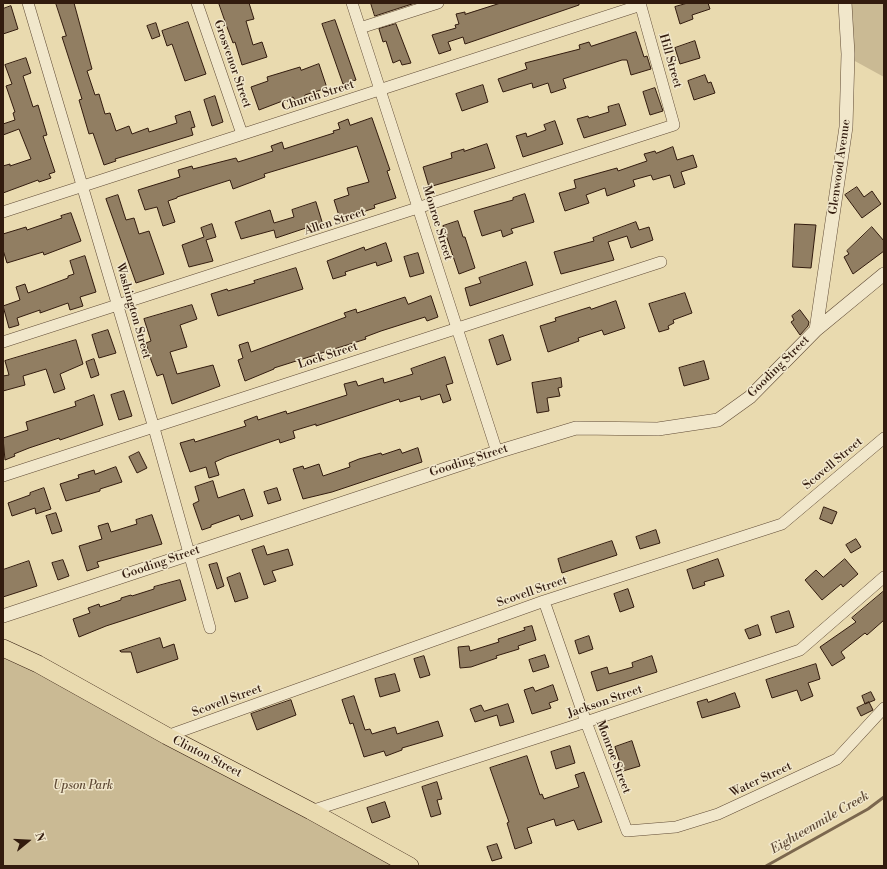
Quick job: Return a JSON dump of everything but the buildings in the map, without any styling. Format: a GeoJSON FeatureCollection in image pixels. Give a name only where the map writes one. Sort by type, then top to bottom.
{"type":"FeatureCollection","features":[{"type":"Feature","properties":{"kind":"main road","name":"Clinton Street"},"geometry":{"type":"LineString","coordinates":[[3,648],[38,664],[167,736],[311,811],[410,866]]}},
{"type":"Feature","properties":{"kind":"street","name":"Washington Street"},"geometry":{"type":"LineString","coordinates":[[28,3],[84,187],[210,628]]}},
{"type":"Feature","properties":{"kind":"street","name":"Grosvenor Street"},"geometry":{"type":"LineString","coordinates":[[197,3],[242,134]]}},
{"type":"Feature","properties":{"kind":"street","name":"Monroe Street"},"geometry":{"type":"LineString","coordinates":[[352,3],[496,452]]}},
{"type":"Feature","properties":{"kind":"street"},"geometry":{"type":"LineString","coordinates":[[360,28],[438,3]]}},
{"type":"Feature","properties":{"kind":"street","name":"Glenwood Avenue"},"geometry":{"type":"LineString","coordinates":[[816,330],[846,127],[848,54],[845,3]]}},
{"type":"Feature","properties":{"kind":"street","name":"Church Street"},"geometry":{"type":"LineString","coordinates":[[3,212],[84,187],[640,4]]}},
{"type":"Feature","properties":{"kind":"street","name":"Hill Street"},"geometry":{"type":"LineString","coordinates":[[640,4],[674,125]]}},
{"type":"Feature","properties":{"kind":"street","name":"Allen Street"},"geometry":{"type":"LineString","coordinates":[[3,342],[419,209],[674,125]]}},
{"type":"Feature","properties":{"kind":"street","name":"Lock Street"},"geometry":{"type":"LineString","coordinates":[[3,476],[661,262]]}},
{"type":"Feature","properties":{"kind":"street","name":"Gooding Street"},"geometry":{"type":"LineString","coordinates":[[3,616],[188,553],[496,452],[576,428],[658,429],[718,420],[750,397],[816,330],[884,274]]}},
{"type":"Feature","properties":{"kind":"street","name":"Scovell Street"},"geometry":{"type":"LineString","coordinates":[[167,736],[544,601],[782,524],[884,438]]}},
{"type":"Feature","properties":{"kind":"street","name":"Jackson Street"},"geometry":{"type":"LineString","coordinates":[[311,811],[586,722],[800,650],[884,577]]}},
{"type":"Feature","properties":{"kind":"street","name":"Monroe Street"},"geometry":{"type":"LineString","coordinates":[[544,601],[586,722],[627,831]]}},
{"type":"Feature","properties":{"kind":"street","name":"Gooding Street"},"geometry":{"type":"LineString","coordinates":[[3,619],[17,612]]}},
{"type":"Feature","properties":{"kind":"street","name":"Water Street"},"geometry":{"type":"LineString","coordinates":[[627,831],[676,827],[718,814],[837,759],[884,708]]}},
{"type":"Feature","properties":{"kind":"green space"},"geometry":{"type":"Polygon","coordinates":[[[849,3],[884,3],[884,77],[853,60],[849,3]]]}},
{"type":"Feature","properties":{"kind":"green space","name":"Upson Park"},"geometry":{"type":"Polygon","coordinates":[[[3,657],[19,662],[405,866],[3,866],[3,657]]]}},
{"type":"Feature","properties":{"kind":"waterway","name":"Eighteenmile Creek"},"geometry":{"type":"LineString","coordinates":[[766,866],[868,809],[884,797]]}}]}
